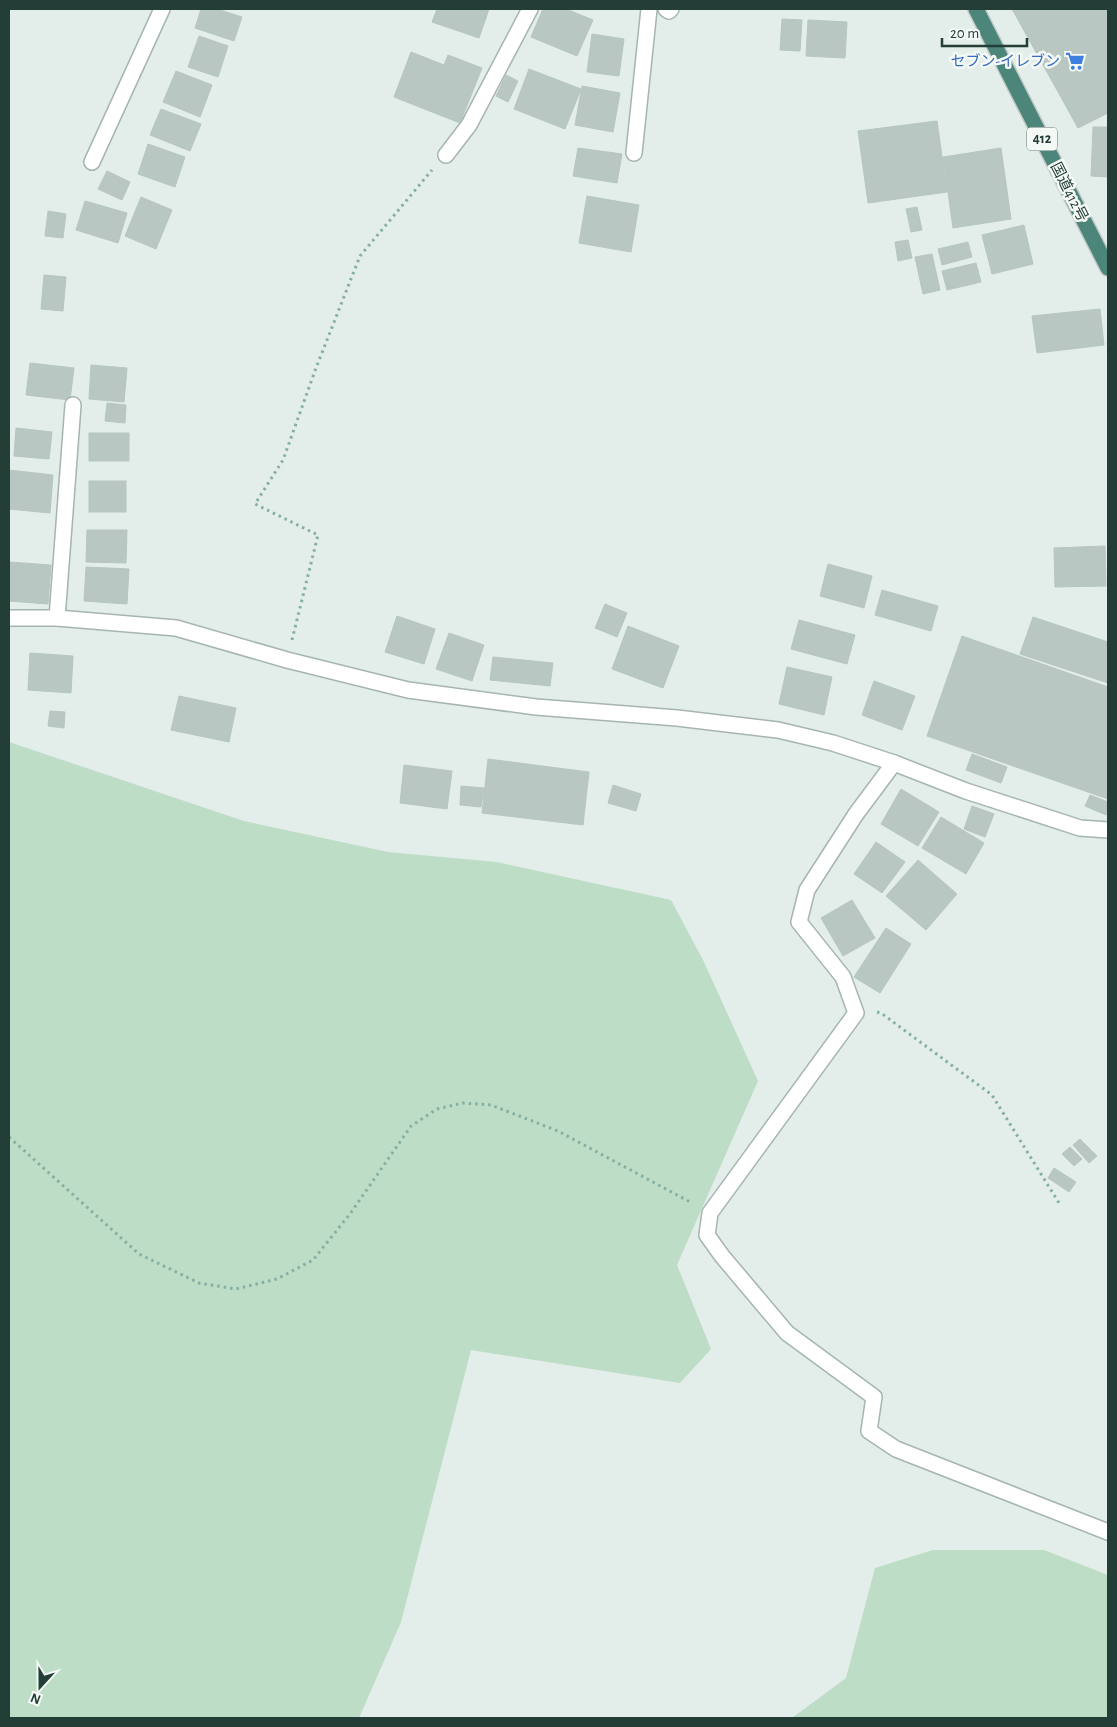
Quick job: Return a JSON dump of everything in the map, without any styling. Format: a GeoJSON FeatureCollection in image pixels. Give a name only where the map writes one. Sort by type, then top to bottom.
{"type":"FeatureCollection","features":[{"type":"Feature","properties":{"kind":"highway","name":"国道412号"},"geometry":{"type":"LineString","coordinates":[[976,9],[1108,268]]}},
{"type":"Feature","properties":{"kind":"street"},"geometry":{"type":"LineString","coordinates":[[92,162],[162,9]]}},
{"type":"Feature","properties":{"kind":"street"},"geometry":{"type":"LineString","coordinates":[[446,155],[470,125],[530,9]]}},
{"type":"Feature","properties":{"kind":"street"},"geometry":{"type":"LineString","coordinates":[[634,153],[649,9]]}},
{"type":"Feature","properties":{"kind":"street"},"geometry":{"type":"LineString","coordinates":[[666,9],[669,11],[671,9]]}},
{"type":"Feature","properties":{"kind":"street"},"geometry":{"type":"LineString","coordinates":[[57,618],[73,405]]}},
{"type":"Feature","properties":{"kind":"street"},"geometry":{"type":"LineString","coordinates":[[9,618],[57,618],[176,628],[287,660],[408,690],[536,707],[677,718],[778,730],[833,743],[894,763],[966,791],[1080,828],[1108,830]]}},
{"type":"Feature","properties":{"kind":"street"},"geometry":{"type":"LineString","coordinates":[[894,763],[856,814],[807,890],[799,922],[843,977],[856,1013],[710,1213],[707,1235],[722,1256],[787,1333],[874,1397],[869,1431],[896,1449],[1108,1532]]}},
{"type":"Feature","properties":{"kind":"path"},"geometry":{"type":"LineString","coordinates":[[287,660],[318,535],[255,504],[283,460],[316,368],[360,256],[446,155]]}},
{"type":"Feature","properties":{"kind":"path"},"geometry":{"type":"LineString","coordinates":[[853,1004],[881,1013],[992,1095],[1059,1203]]}},
{"type":"Feature","properties":{"kind":"path"},"geometry":{"type":"LineString","coordinates":[[9,1137],[139,1254],[199,1284],[236,1289],[277,1279],[313,1260],[350,1214],[410,1126],[437,1109],[463,1103],[491,1106],[558,1131],[710,1213]]}},
{"type":"Feature","properties":{"kind":"green space"},"geometry":{"type":"Polygon","coordinates":[[[9,742],[244,821],[388,852],[496,862],[671,900],[703,960],[758,1081],[677,1265],[711,1349],[680,1383],[471,1350],[401,1622],[359,1718],[9,1718],[9,742]]]}},
{"type":"Feature","properties":{"kind":"green space"},"geometry":{"type":"Polygon","coordinates":[[[933,1550],[1044,1550],[1108,1575],[1108,1718],[792,1718],[846,1678],[875,1568],[933,1550]]]}},
{"type":"Feature","properties":{"kind":"building"},"geometry":{"type":"Polygon","coordinates":[[[201,9],[217,9],[242,17],[234,41],[195,28],[201,9]]]}},
{"type":"Feature","properties":{"kind":"building"},"geometry":{"type":"Polygon","coordinates":[[[437,9],[489,9],[479,38],[432,22],[437,9]]]}},
{"type":"Feature","properties":{"kind":"building"},"geometry":{"type":"Polygon","coordinates":[[[543,9],[566,9],[593,20],[577,56],[531,37],[543,9]]]}},
{"type":"Feature","properties":{"kind":"building","name":"セブン-イレブン"},"geometry":{"type":"Polygon","coordinates":[[[1012,9],[1108,9],[1108,113],[1078,128],[1012,9]]]}},
{"type":"Feature","properties":{"kind":"building"},"geometry":{"type":"Polygon","coordinates":[[[782,19],[802,20],[800,51],[780,50],[782,19]]]}},
{"type":"Feature","properties":{"kind":"building"},"geometry":{"type":"Polygon","coordinates":[[[808,20],[847,22],[845,58],[806,56],[808,20]]]}},
{"type":"Feature","properties":{"kind":"building"},"geometry":{"type":"Polygon","coordinates":[[[592,34],[624,39],[619,76],[587,72],[592,34]]]}},
{"type":"Feature","properties":{"kind":"building"},"geometry":{"type":"Polygon","coordinates":[[[199,36],[228,46],[218,77],[188,67],[199,36]]]}},
{"type":"Feature","properties":{"kind":"building"},"geometry":{"type":"Polygon","coordinates":[[[411,52],[444,65],[448,55],[482,68],[460,123],[394,97],[411,52]]]}},
{"type":"Feature","properties":{"kind":"building"},"geometry":{"type":"Polygon","coordinates":[[[529,69],[581,89],[565,129],[514,109],[529,69]]]}},
{"type":"Feature","properties":{"kind":"building"},"geometry":{"type":"Polygon","coordinates":[[[176,71],[212,85],[200,117],[163,102],[176,71]]]}},
{"type":"Feature","properties":{"kind":"building"},"geometry":{"type":"Polygon","coordinates":[[[506,75],[518,81],[508,102],[496,96],[506,75]]]}},
{"type":"Feature","properties":{"kind":"building"},"geometry":{"type":"Polygon","coordinates":[[[582,86],[620,93],[613,132],[575,125],[582,86]]]}},
{"type":"Feature","properties":{"kind":"building"},"geometry":{"type":"Polygon","coordinates":[[[161,109],[201,124],[190,151],[150,135],[161,109]]]}},
{"type":"Feature","properties":{"kind":"building"},"geometry":{"type":"Polygon","coordinates":[[[937,121],[947,192],[868,203],[858,131],[937,121]]]}},
{"type":"Feature","properties":{"kind":"building"},"geometry":{"type":"Polygon","coordinates":[[[1093,127],[1108,127],[1108,177],[1091,176],[1093,127]]]}},
{"type":"Feature","properties":{"kind":"building"},"geometry":{"type":"Polygon","coordinates":[[[148,144],[185,157],[175,187],[138,174],[148,144]]]}},
{"type":"Feature","properties":{"kind":"building"},"geometry":{"type":"Polygon","coordinates":[[[578,148],[622,154],[617,183],[573,176],[578,148]]]}},
{"type":"Feature","properties":{"kind":"building"},"geometry":{"type":"Polygon","coordinates":[[[1001,148],[1011,219],[953,228],[943,157],[1001,148]]]}},
{"type":"Feature","properties":{"kind":"building"},"geometry":{"type":"Polygon","coordinates":[[[107,171],[130,182],[122,200],[98,189],[107,171]]]}},
{"type":"Feature","properties":{"kind":"building"},"geometry":{"type":"Polygon","coordinates":[[[587,196],[639,205],[631,252],[579,243],[587,196]]]}},
{"type":"Feature","properties":{"kind":"building"},"geometry":{"type":"Polygon","coordinates":[[[141,197],[172,210],[156,249],[125,236],[141,197]]]}},
{"type":"Feature","properties":{"kind":"building"},"geometry":{"type":"Polygon","coordinates":[[[85,201],[127,213],[118,243],[76,230],[85,201]]]}},
{"type":"Feature","properties":{"kind":"building"},"geometry":{"type":"Polygon","coordinates":[[[917,207],[922,230],[911,232],[906,209],[917,207]]]}},
{"type":"Feature","properties":{"kind":"building"},"geometry":{"type":"Polygon","coordinates":[[[48,211],[66,214],[63,238],[45,236],[48,211]]]}},
{"type":"Feature","properties":{"kind":"building"},"geometry":{"type":"Polygon","coordinates":[[[1024,225],[1033,264],[992,274],[982,235],[1024,225]]]}},
{"type":"Feature","properties":{"kind":"building"},"geometry":{"type":"Polygon","coordinates":[[[908,240],[912,258],[898,261],[895,242],[908,240]]]}},
{"type":"Feature","properties":{"kind":"building"},"geometry":{"type":"Polygon","coordinates":[[[968,242],[972,257],[942,265],[938,249],[968,242]]]}},
{"type":"Feature","properties":{"kind":"building"},"geometry":{"type":"Polygon","coordinates":[[[932,254],[940,290],[923,294],[915,257],[932,254]]]}},
{"type":"Feature","properties":{"kind":"building"},"geometry":{"type":"Polygon","coordinates":[[[976,263],[981,282],[947,290],[942,271],[976,263]]]}},
{"type":"Feature","properties":{"kind":"building"},"geometry":{"type":"Polygon","coordinates":[[[44,275],[66,277],[63,311],[41,309],[44,275]]]}},
{"type":"Feature","properties":{"kind":"building"},"geometry":{"type":"Polygon","coordinates":[[[1100,309],[1104,345],[1037,353],[1032,316],[1100,309]]]}},
{"type":"Feature","properties":{"kind":"building"},"geometry":{"type":"Polygon","coordinates":[[[30,363],[74,368],[70,400],[26,395],[30,363]]]}},
{"type":"Feature","properties":{"kind":"building"},"geometry":{"type":"Polygon","coordinates":[[[91,365],[127,368],[124,402],[89,399],[91,365]]]}},
{"type":"Feature","properties":{"kind":"building"},"geometry":{"type":"Polygon","coordinates":[[[107,403],[126,405],[125,423],[105,421],[107,403]]]}},
{"type":"Feature","properties":{"kind":"building"},"geometry":{"type":"Polygon","coordinates":[[[16,428],[52,432],[49,459],[14,456],[16,428]]]}},
{"type":"Feature","properties":{"kind":"building"},"geometry":{"type":"Polygon","coordinates":[[[89,433],[129,433],[129,461],[89,461],[89,433]]]}},
{"type":"Feature","properties":{"kind":"building"},"geometry":{"type":"Polygon","coordinates":[[[9,470],[53,475],[50,513],[9,509],[9,470]]]}},
{"type":"Feature","properties":{"kind":"building"},"geometry":{"type":"Polygon","coordinates":[[[89,481],[126,481],[126,512],[89,512],[89,481]]]}},
{"type":"Feature","properties":{"kind":"building"},"geometry":{"type":"Polygon","coordinates":[[[87,530],[127,530],[126,563],[86,562],[87,530]]]}},
{"type":"Feature","properties":{"kind":"building"},"geometry":{"type":"Polygon","coordinates":[[[1105,546],[1106,586],[1055,587],[1054,548],[1105,546]]]}},
{"type":"Feature","properties":{"kind":"building"},"geometry":{"type":"Polygon","coordinates":[[[9,562],[51,565],[48,604],[9,601],[9,562]]]}},
{"type":"Feature","properties":{"kind":"building"},"geometry":{"type":"Polygon","coordinates":[[[828,564],[872,576],[864,608],[820,596],[828,564]]]}},
{"type":"Feature","properties":{"kind":"building"},"geometry":{"type":"Polygon","coordinates":[[[86,567],[129,569],[127,604],[84,601],[86,567]]]}},
{"type":"Feature","properties":{"kind":"building"},"geometry":{"type":"Polygon","coordinates":[[[882,590],[938,606],[931,631],[875,615],[882,590]]]}},
{"type":"Feature","properties":{"kind":"building"},"geometry":{"type":"Polygon","coordinates":[[[605,604],[627,613],[617,637],[595,628],[605,604]]]}},
{"type":"Feature","properties":{"kind":"building"},"geometry":{"type":"Polygon","coordinates":[[[397,616],[435,629],[424,664],[385,652],[397,616]]]}},
{"type":"Feature","properties":{"kind":"building"},"geometry":{"type":"Polygon","coordinates":[[[1033,617],[1108,642],[1108,683],[1020,654],[1033,617]]]}},
{"type":"Feature","properties":{"kind":"building"},"geometry":{"type":"Polygon","coordinates":[[[799,620],[855,635],[847,664],[791,649],[799,620]]]}},
{"type":"Feature","properties":{"kind":"building"},"geometry":{"type":"Polygon","coordinates":[[[628,626],[679,646],[663,688],[612,669],[628,626]]]}},
{"type":"Feature","properties":{"kind":"building"},"geometry":{"type":"Polygon","coordinates":[[[449,633],[484,645],[472,681],[436,669],[449,633]]]}},
{"type":"Feature","properties":{"kind":"building"},"geometry":{"type":"Polygon","coordinates":[[[962,636],[1108,687],[1108,799],[927,736],[962,636]]]}},
{"type":"Feature","properties":{"kind":"building"},"geometry":{"type":"Polygon","coordinates":[[[30,653],[73,656],[71,693],[28,690],[30,653]]]}},
{"type":"Feature","properties":{"kind":"building"},"geometry":{"type":"Polygon","coordinates":[[[493,657],[553,663],[550,686],[490,680],[493,657]]]}},
{"type":"Feature","properties":{"kind":"building"},"geometry":{"type":"Polygon","coordinates":[[[787,667],[832,677],[824,715],[779,704],[787,667]]]}},
{"type":"Feature","properties":{"kind":"building"},"geometry":{"type":"Polygon","coordinates":[[[874,681],[915,696],[902,730],[862,715],[874,681]]]}},
{"type":"Feature","properties":{"kind":"building"},"geometry":{"type":"Polygon","coordinates":[[[179,696],[236,708],[229,742],[171,730],[179,696]]]}},
{"type":"Feature","properties":{"kind":"building"},"geometry":{"type":"Polygon","coordinates":[[[50,711],[65,712],[64,728],[48,726],[50,711]]]}},
{"type":"Feature","properties":{"kind":"building"},"geometry":{"type":"Polygon","coordinates":[[[972,754],[1007,767],[1001,783],[966,770],[972,754]]]}},
{"type":"Feature","properties":{"kind":"building"},"geometry":{"type":"Polygon","coordinates":[[[488,759],[589,772],[583,825],[482,813],[488,759]]]}},
{"type":"Feature","properties":{"kind":"building"},"geometry":{"type":"Polygon","coordinates":[[[404,765],[452,771],[447,809],[400,803],[404,765]]]}},
{"type":"Feature","properties":{"kind":"building"},"geometry":{"type":"Polygon","coordinates":[[[613,785],[641,794],[636,811],[608,803],[613,785]]]}},
{"type":"Feature","properties":{"kind":"building"},"geometry":{"type":"Polygon","coordinates":[[[461,786],[484,788],[481,807],[460,805],[461,786]]]}},
{"type":"Feature","properties":{"kind":"building"},"geometry":{"type":"Polygon","coordinates":[[[901,789],[939,812],[918,846],[881,824],[901,789]]]}},
{"type":"Feature","properties":{"kind":"building"},"geometry":{"type":"Polygon","coordinates":[[[1090,795],[1108,802],[1106,815],[1085,806],[1090,795]]]}},
{"type":"Feature","properties":{"kind":"building"},"geometry":{"type":"Polygon","coordinates":[[[972,806],[994,814],[985,837],[964,829],[972,806]]]}},
{"type":"Feature","properties":{"kind":"building"},"geometry":{"type":"Polygon","coordinates":[[[941,817],[984,843],[966,874],[922,848],[941,817]]]}},
{"type":"Feature","properties":{"kind":"building"},"geometry":{"type":"Polygon","coordinates":[[[876,842],[905,862],[882,893],[854,874],[876,842]]]}},
{"type":"Feature","properties":{"kind":"building"},"geometry":{"type":"Polygon","coordinates":[[[918,860],[957,894],[926,930],[886,896],[918,860]]]}},
{"type":"Feature","properties":{"kind":"building"},"geometry":{"type":"Polygon","coordinates":[[[852,900],[875,938],[843,956],[821,918],[852,900]]]}},
{"type":"Feature","properties":{"kind":"building"},"geometry":{"type":"Polygon","coordinates":[[[886,928],[911,944],[880,993],[854,977],[886,928]]]}},
{"type":"Feature","properties":{"kind":"building"},"geometry":{"type":"Polygon","coordinates":[[[1080,1139],[1097,1156],[1089,1163],[1073,1145],[1080,1139]]]}},
{"type":"Feature","properties":{"kind":"building"},"geometry":{"type":"Polygon","coordinates":[[[1070,1147],[1082,1159],[1074,1166],[1062,1154],[1070,1147]]]}},
{"type":"Feature","properties":{"kind":"building"},"geometry":{"type":"Polygon","coordinates":[[[1054,1168],[1076,1182],[1069,1192],[1048,1178],[1054,1168]]]}},
{"type":"Feature","properties":{"kind":"place","name":"セブン-イレブン"},"geometry":{"type":"Point","coordinates":[1075,61]}}]}
